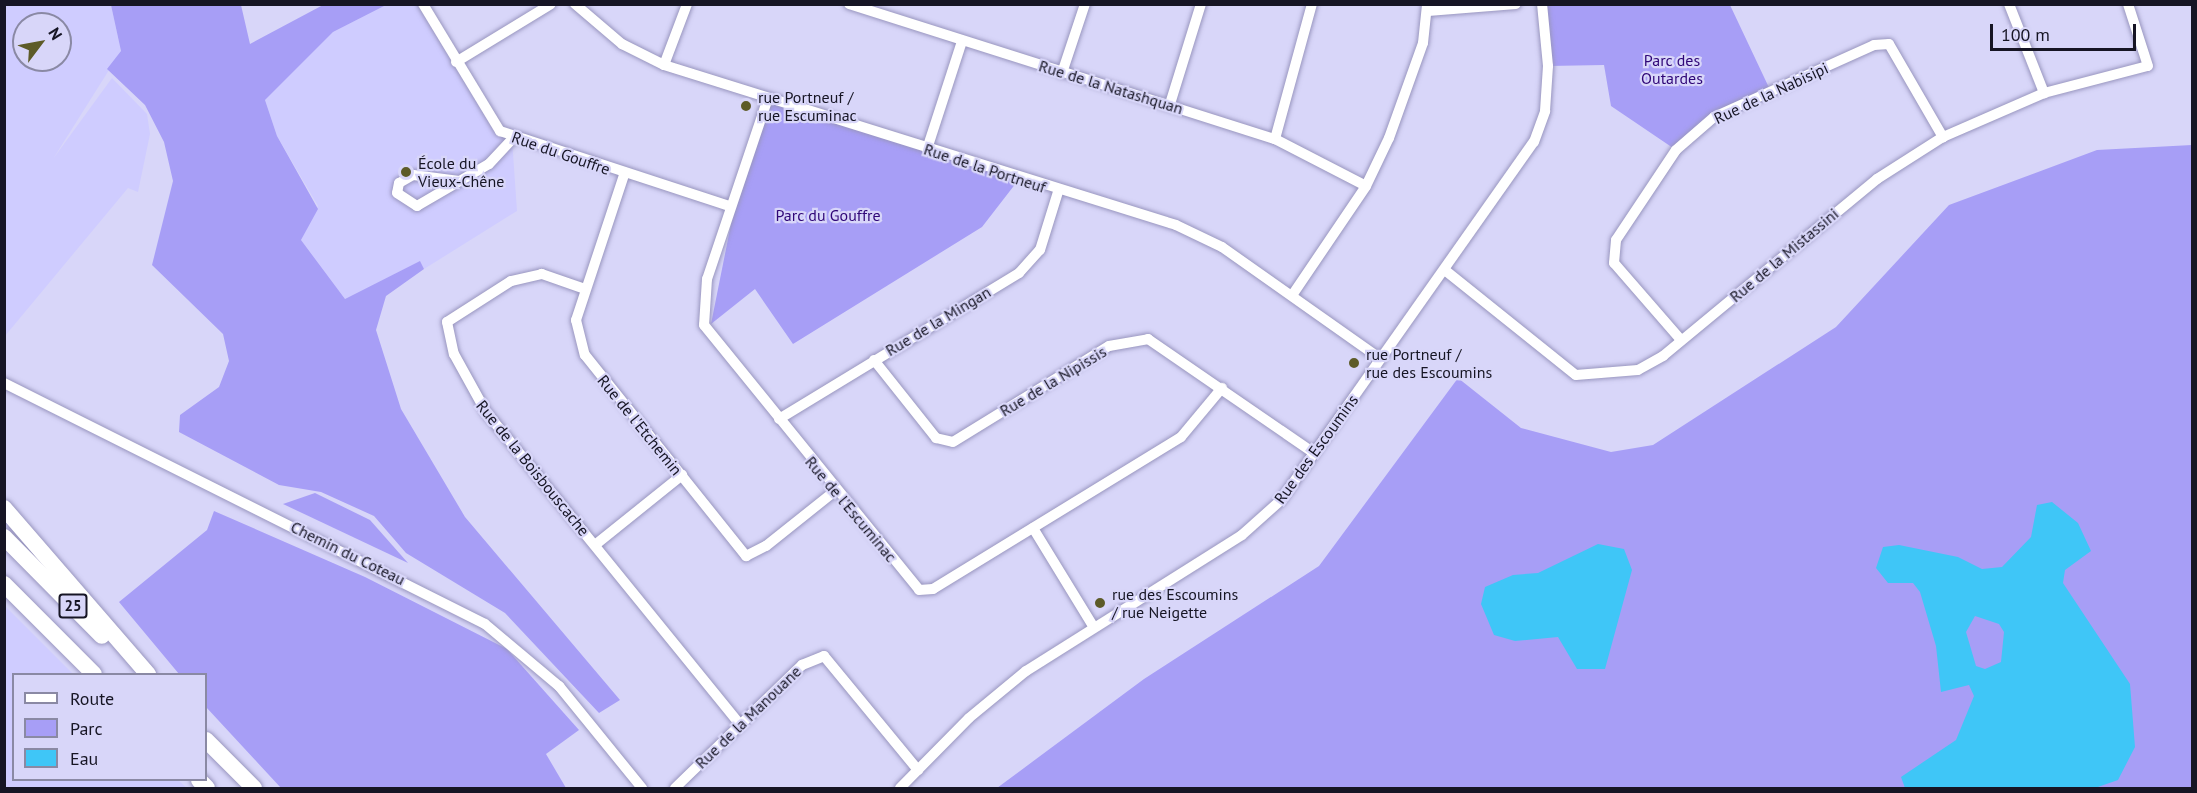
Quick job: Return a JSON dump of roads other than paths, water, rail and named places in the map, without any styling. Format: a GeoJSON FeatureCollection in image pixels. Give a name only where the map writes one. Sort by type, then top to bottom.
{"type":"FeatureCollection","features":[{"type":"Feature","properties":{"kind":"highway"},"geometry":{"type":"LineString","coordinates":[[4,507],[146,673]]}},
{"type":"Feature","properties":{"kind":"highway","name":"25"},"geometry":{"type":"LineString","coordinates":[[4,537],[139,673]]}},
{"type":"Feature","properties":{"kind":"highway","name":"25"},"geometry":{"type":"LineString","coordinates":[[4,584],[92,673]]}},
{"type":"Feature","properties":{"kind":"highway"},"geometry":{"type":"LineString","coordinates":[[4,596],[37,617]]}},
{"type":"Feature","properties":{"kind":"highway"},"geometry":{"type":"LineString","coordinates":[[207,741],[254,789]]}},
{"type":"Feature","properties":{"kind":"street","name":"Rue du Gouffre"},"geometry":{"type":"LineString","coordinates":[[423,4],[489,117],[512,139],[730,207]]}},
{"type":"Feature","properties":{"kind":"street"},"geometry":{"type":"LineString","coordinates":[[456,62],[551,4]]}},
{"type":"Feature","properties":{"kind":"street","name":"Rue de la Portneuf"},"geometry":{"type":"LineString","coordinates":[[575,4],[622,44],[664,65],[1058,192],[1176,225],[1222,247],[1293,294],[1381,359]]}},
{"type":"Feature","properties":{"kind":"street"},"geometry":{"type":"LineString","coordinates":[[664,65],[687,4]]}},
{"type":"Feature","properties":{"kind":"street","name":"Rue de la Natashquan"},"geometry":{"type":"LineString","coordinates":[[849,4],[1275,139],[1366,186]]}},
{"type":"Feature","properties":{"kind":"street"},"geometry":{"type":"LineString","coordinates":[[1062,73],[1085,4]]}},
{"type":"Feature","properties":{"kind":"street"},"geometry":{"type":"LineString","coordinates":[[1170,104],[1201,4]]}},
{"type":"Feature","properties":{"kind":"street"},"geometry":{"type":"LineString","coordinates":[[1275,139],[1312,4]]}},
{"type":"Feature","properties":{"kind":"street"},"geometry":{"type":"LineString","coordinates":[[1293,294],[1366,186],[1419,54],[1428,8],[1516,4]]}},
{"type":"Feature","properties":{"kind":"street","name":"Rue des Escoumins"},"geometry":{"type":"LineString","coordinates":[[900,789],[1026,671],[1093,626],[1242,535],[1281,500],[1446,271],[1534,142],[1545,111],[1548,66],[1542,4]]}},
{"type":"Feature","properties":{"kind":"street"},"geometry":{"type":"LineString","coordinates":[[2009,4],[2044,93]]}},
{"type":"Feature","properties":{"kind":"street","name":"Rue de la Mistassini"},"geometry":{"type":"LineString","coordinates":[[1446,271],[1576,375],[1638,370],[1681,340],[1877,179],[1943,137],[2044,93],[2148,66],[2128,4]]}},
{"type":"Feature","properties":{"kind":"street"},"geometry":{"type":"LineString","coordinates":[[927,149],[962,41]]}},
{"type":"Feature","properties":{"kind":"street","name":"Rue de la Nabisipi"},"geometry":{"type":"LineString","coordinates":[[1681,340],[1614,263],[1616,240],[1676,150],[1714,117],[1874,45],[1889,44],[1943,137]]}},
{"type":"Feature","properties":{"kind":"street","name":"Rue de l'Escuminac"},"geometry":{"type":"LineString","coordinates":[[768,98],[730,207],[701,304],[704,325],[835,491],[919,590],[933,589],[1181,437],[1222,388]]}},
{"type":"Feature","properties":{"kind":"street"},"geometry":{"type":"LineString","coordinates":[[459,180],[413,175],[399,183],[397,193],[417,206],[489,164],[512,139]]}},
{"type":"Feature","properties":{"kind":"street","name":"Rue de l'Etchemin"},"geometry":{"type":"LineString","coordinates":[[624,175],[576,321],[585,354],[746,556],[766,546],[835,491]]}},
{"type":"Feature","properties":{"kind":"street","name":"Rue de la Mingan"},"geometry":{"type":"LineString","coordinates":[[778,419],[1018,273],[1040,250],[1058,192]]}},
{"type":"Feature","properties":{"kind":"street","name":"Rue de la Boisbouscache"},"geometry":{"type":"LineString","coordinates":[[585,290],[542,274],[524,276],[454,314],[447,333],[486,412],[740,723]]}},
{"type":"Feature","properties":{"kind":"street","name":"Rue de la Nipissis"},"geometry":{"type":"LineString","coordinates":[[874,360],[945,443],[1109,346],[1129,340],[1148,339],[1314,453]]}},
{"type":"Feature","properties":{"kind":"street","name":"Chemin du Coteau"},"geometry":{"type":"LineString","coordinates":[[4,383],[479,620],[559,686],[642,789]]}},
{"type":"Feature","properties":{"kind":"street"},"geometry":{"type":"LineString","coordinates":[[594,545],[682,475]]}},
{"type":"Feature","properties":{"kind":"street"},"geometry":{"type":"LineString","coordinates":[[1034,528],[1093,626]]}},
{"type":"Feature","properties":{"kind":"street","name":"Rue de la Manouane"},"geometry":{"type":"LineString","coordinates":[[675,789],[740,723],[802,665],[824,656],[918,770]]}},
{"type":"Feature","properties":{"kind":"water"},"geometry":{"type":"Polygon","coordinates":[[[2052,502],[2078,523],[2091,551],[2065,570],[2063,583],[2130,684],[2135,747],[2118,780],[2095,788],[1905,788],[1901,777],[1956,740],[1974,696],[1969,685],[1941,692],[1936,646],[1920,592],[1913,583],[1888,583],[1876,568],[1883,547],[1899,545],[1958,557],[1982,569],[2002,567],[2031,537],[2037,505],[2052,502]],[[1975,616],[1966,632],[1976,666],[1985,669],[2001,662],[2004,632],[1999,624],[1975,616]]]}},
{"type":"Feature","properties":{"kind":"water"},"geometry":{"type":"Polygon","coordinates":[[[1598,544],[1624,549],[1632,570],[1605,669],[1577,669],[1558,637],[1515,641],[1494,635],[1481,604],[1485,587],[1513,575],[1538,573],[1598,544]]]}},
{"type":"Feature","properties":{"kind":"place","name":"rue Portneuf / rue Escuminac"},"geometry":{"type":"Point","coordinates":[746,106]}},
{"type":"Feature","properties":{"kind":"place","name":"École du Vieux-Chêne"},"geometry":{"type":"Point","coordinates":[406,172]}},
{"type":"Feature","properties":{"kind":"place","name":"rue Portneuf / rue des Escoumins"},"geometry":{"type":"Point","coordinates":[1354,363]}},
{"type":"Feature","properties":{"kind":"place","name":"rue des Escoumins / rue Neigette"},"geometry":{"type":"Point","coordinates":[1100,603]}},
{"type":"Feature","properties":{"kind":"park label","name":"Parc des Outardes"},"geometry":{"type":"Point","coordinates":[1672,69]}},
{"type":"Feature","properties":{"kind":"park label","name":"Parc du Gouffre"},"geometry":{"type":"Point","coordinates":[828,215]}}]}
